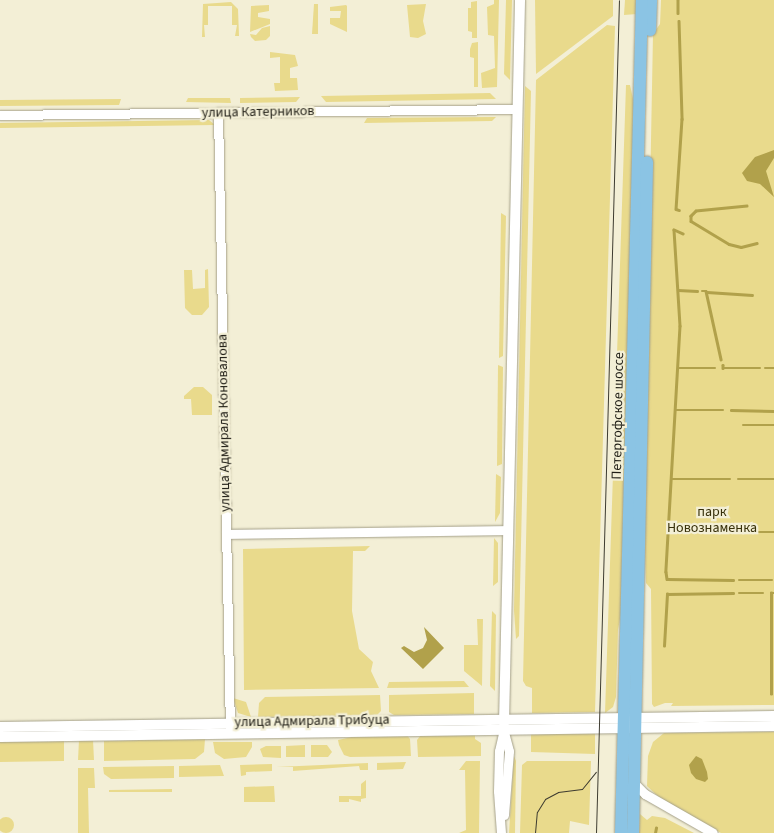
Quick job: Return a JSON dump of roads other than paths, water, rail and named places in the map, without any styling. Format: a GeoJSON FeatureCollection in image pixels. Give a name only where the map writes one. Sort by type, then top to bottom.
{"type":"FeatureCollection","features":[{"type":"Feature","properties":{"kind":"main road","name":"Петергофское шоссе"},"geometry":{"type":"LineString","coordinates":[[633,833],[634,784],[630,722],[642,0]]}},
{"type":"Feature","properties":{"kind":"main road","name":"Петергофское шоссе"},"geometry":{"type":"LineString","coordinates":[[621,833],[630,722],[651,0]]}},
{"type":"Feature","properties":{"kind":"street"},"geometry":{"type":"LineString","coordinates":[[501,830],[498,791],[499,751],[504,729],[520,0]]}},
{"type":"Feature","properties":{"kind":"street","name":"улица Катерников"},"geometry":{"type":"LineString","coordinates":[[0,115],[517,109]]}},
{"type":"Feature","properties":{"kind":"street","name":"улица Адмирала Коновалова"},"geometry":{"type":"LineString","coordinates":[[218,112],[230,728]]}},
{"type":"Feature","properties":{"kind":"street"},"geometry":{"type":"LineString","coordinates":[[226,534],[508,530]]}},
{"type":"Feature","properties":{"kind":"street"},"geometry":{"type":"LineString","coordinates":[[630,722],[774,716]]}},
{"type":"Feature","properties":{"kind":"street","name":"улица Адмирала Трибуца"},"geometry":{"type":"LineString","coordinates":[[0,737],[504,718],[630,722]]}},
{"type":"Feature","properties":{"kind":"street"},"geometry":{"type":"LineString","coordinates":[[630,722],[774,726]]}},
{"type":"Feature","properties":{"kind":"street","name":"улица Адмирала Трибуца"},"geometry":{"type":"LineString","coordinates":[[0,727],[504,729],[630,722]]}},
{"type":"Feature","properties":{"kind":"street"},"geometry":{"type":"LineString","coordinates":[[634,784],[645,794],[713,833]]}},
{"type":"Feature","properties":{"kind":"waterway"},"geometry":{"type":"LineString","coordinates":[[678,0],[678,13]]}},
{"type":"Feature","properties":{"kind":"waterway"},"geometry":{"type":"LineString","coordinates":[[679,21],[682,119],[676,209],[679,210]]}},
{"type":"Feature","properties":{"kind":"waterway"},"geometry":{"type":"LineString","coordinates":[[747,206],[696,211],[691,216],[691,221],[729,244],[741,247],[757,243]]}},
{"type":"Feature","properties":{"kind":"waterway"},"geometry":{"type":"LineString","coordinates":[[683,234],[674,230],[680,326],[667,579],[733,580]]}},
{"type":"Feature","properties":{"kind":"waterway"},"geometry":{"type":"LineString","coordinates":[[678,290],[697,291]]}},
{"type":"Feature","properties":{"kind":"waterway"},"geometry":{"type":"LineString","coordinates":[[702,291],[706,291],[721,359]]}},
{"type":"Feature","properties":{"kind":"waterway"},"geometry":{"type":"LineString","coordinates":[[707,292],[752,295]]}},
{"type":"Feature","properties":{"kind":"waterway"},"geometry":{"type":"LineString","coordinates":[[723,365],[723,368],[760,368]]}},
{"type":"Feature","properties":{"kind":"waterway"},"geometry":{"type":"LineString","coordinates":[[678,368],[715,368]]}},
{"type":"Feature","properties":{"kind":"waterway"},"geometry":{"type":"LineString","coordinates":[[765,368],[774,368]]}},
{"type":"Feature","properties":{"kind":"waterway"},"geometry":{"type":"LineString","coordinates":[[676,410],[723,410]]}},
{"type":"Feature","properties":{"kind":"waterway"},"geometry":{"type":"LineString","coordinates":[[731,410],[774,411]]}},
{"type":"Feature","properties":{"kind":"waterway"},"geometry":{"type":"LineString","coordinates":[[743,425],[774,425]]}},
{"type":"Feature","properties":{"kind":"waterway"},"geometry":{"type":"LineString","coordinates":[[672,479],[730,479]]}},
{"type":"Feature","properties":{"kind":"waterway"},"geometry":{"type":"LineString","coordinates":[[738,479],[774,479]]}},
{"type":"Feature","properties":{"kind":"waterway"},"geometry":{"type":"LineString","coordinates":[[669,532],[733,532]]}},
{"type":"Feature","properties":{"kind":"waterway"},"geometry":{"type":"LineString","coordinates":[[739,532],[774,532]]}},
{"type":"Feature","properties":{"kind":"waterway"},"geometry":{"type":"LineString","coordinates":[[739,580],[772,580]]}},
{"type":"Feature","properties":{"kind":"waterway"},"geometry":{"type":"LineString","coordinates":[[664,646],[667,594],[733,593]]}},
{"type":"Feature","properties":{"kind":"waterway"},"geometry":{"type":"LineString","coordinates":[[739,593],[763,593]]}},
{"type":"Feature","properties":{"kind":"waterway"},"geometry":{"type":"LineString","coordinates":[[771,694],[771,593],[774,593]]}},
{"type":"Feature","properties":{"kind":"waterway"},"geometry":{"type":"LineString","coordinates":[[655,833],[656,828]]}},
{"type":"Feature","properties":{"kind":"tram line"},"geometry":{"type":"LineString","coordinates":[[596,833],[619,0]]}},
{"type":"Feature","properties":{"kind":"tram line"},"geometry":{"type":"LineString","coordinates":[[535,833],[537,812],[545,799],[558,792],[582,789],[596,772]]}},
{"type":"Feature","properties":{"kind":"park label","name":"парк Новознаменка"},"geometry":{"type":"Point","coordinates":[712,520]}}]}
